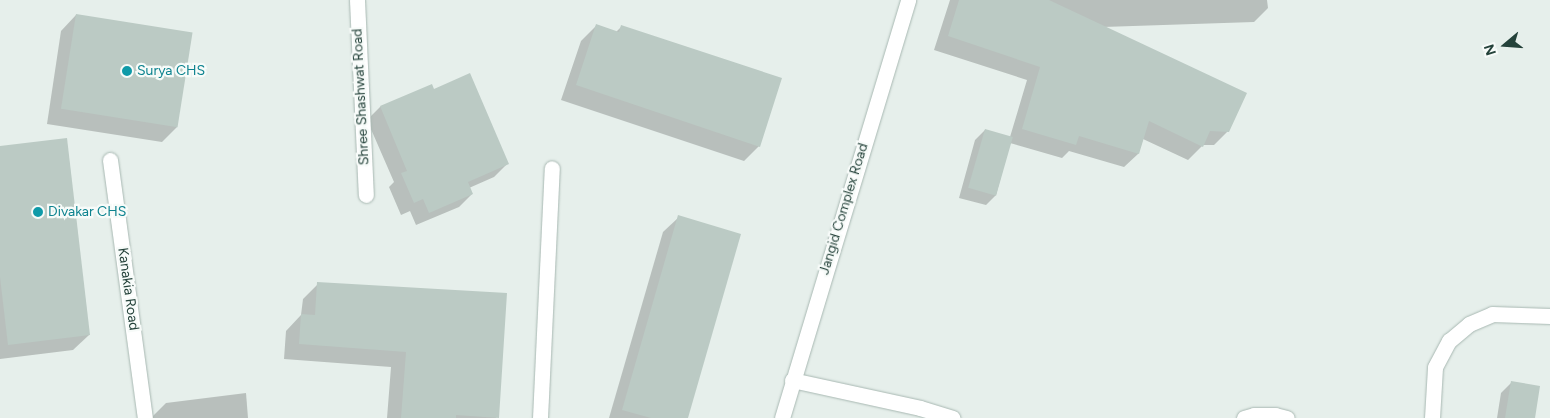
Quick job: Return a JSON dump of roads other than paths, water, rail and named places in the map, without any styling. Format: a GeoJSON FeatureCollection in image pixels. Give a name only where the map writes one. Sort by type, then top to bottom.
{"type":"FeatureCollection","features":[{"type":"Feature","properties":{"kind":"street","name":"Shree Shashwat Road"},"geometry":{"type":"LineString","coordinates":[[357,0],[366,194]]}},
{"type":"Feature","properties":{"kind":"street","name":"Jangid Complex Road"},"geometry":{"type":"LineString","coordinates":[[782,418],[908,0]]}},
{"type":"Feature","properties":{"kind":"street","name":"Kanakia Road"},"geometry":{"type":"LineString","coordinates":[[110,160],[145,418]]}},
{"type":"Feature","properties":{"kind":"street"},"geometry":{"type":"LineString","coordinates":[[540,418],[552,168]]}},
{"type":"Feature","properties":{"kind":"street"},"geometry":{"type":"LineString","coordinates":[[1432,418],[1435,367],[1449,341],[1469,324],[1492,314],[1550,316]]}},
{"type":"Feature","properties":{"kind":"street"},"geometry":{"type":"LineString","coordinates":[[792,380],[920,408],[953,418]]}},
{"type":"Feature","properties":{"kind":"street"},"geometry":{"type":"LineString","coordinates":[[1244,418],[1254,415],[1275,415],[1287,418]]}},
{"type":"Feature","properties":{"kind":"place","name":"Surya CHS"},"geometry":{"type":"Point","coordinates":[127,71]}},
{"type":"Feature","properties":{"kind":"place","name":"Divakar CHS"},"geometry":{"type":"Point","coordinates":[38,212]}}]}
